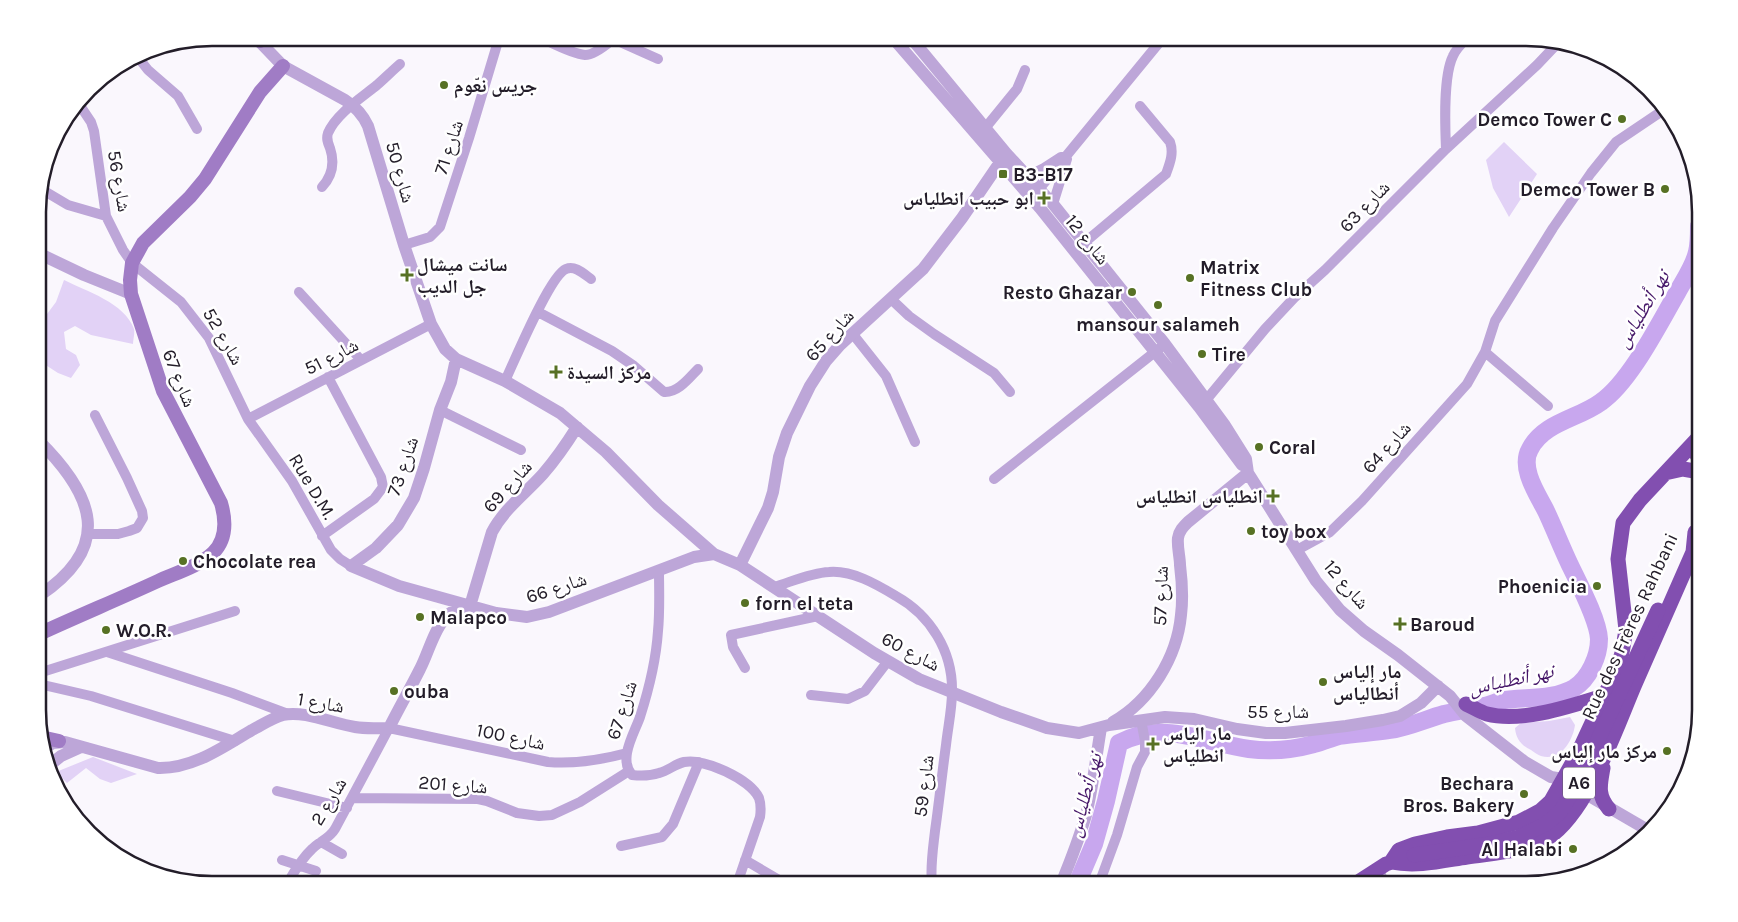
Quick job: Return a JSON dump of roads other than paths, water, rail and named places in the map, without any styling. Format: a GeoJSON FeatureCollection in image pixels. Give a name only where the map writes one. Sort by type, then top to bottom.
{"type":"FeatureCollection","features":[{"type":"Feature","properties":{"kind":"highway","name":"A6"},"geometry":{"type":"LineString","coordinates":[[1603,696],[1620,662],[1625,637],[1626,622],[1620,590],[1618,559],[1623,524],[1640,500],[1692,444]]}},
{"type":"Feature","properties":{"kind":"highway"},"geometry":{"type":"LineString","coordinates":[[1665,473],[1683,470],[1692,471]]}},
{"type":"Feature","properties":{"kind":"highway","name":"Rue des Frères Rahbani"},"geometry":{"type":"LineString","coordinates":[[1385,865],[1414,854],[1490,844],[1519,838],[1546,824],[1560,812],[1578,783],[1692,535]]}},
{"type":"Feature","properties":{"kind":"highway"},"geometry":{"type":"LineString","coordinates":[[1385,865],[1418,864],[1528,846],[1548,838],[1570,819],[1585,795],[1608,746],[1692,554]]}},
{"type":"Feature","properties":{"kind":"highway"},"geometry":{"type":"LineString","coordinates":[[1466,707],[1509,716],[1534,714],[1562,709],[1603,696]]}},
{"type":"Feature","properties":{"kind":"highway","name":"Rue des Frères Rahbani"},"geometry":{"type":"LineString","coordinates":[[1385,865],[1399,850],[1415,844],[1478,833],[1519,822],[1540,811],[1550,801],[1578,753],[1603,696]]}},
{"type":"Feature","properties":{"kind":"highway"},"geometry":{"type":"LineString","coordinates":[[1608,746],[1600,787],[1601,798],[1609,809]]}},
{"type":"Feature","properties":{"kind":"highway","name":"A6"},"geometry":{"type":"LineString","coordinates":[[1369,875],[1385,865]]}},
{"type":"Feature","properties":{"kind":"main road","name":"شارع 67"},"geometry":{"type":"LineString","coordinates":[[46,631],[197,563],[213,552],[223,536],[225,514],[222,503],[162,392],[131,294],[132,263],[143,243],[190,197],[205,179],[260,92],[283,66]]}},
{"type":"Feature","properties":{"kind":"main road"},"geometry":{"type":"LineString","coordinates":[[49,739],[59,741]]}},
{"type":"Feature","properties":{"kind":"street","name":"شارع 12"},"geometry":{"type":"LineString","coordinates":[[901,46],[1036,194],[1203,403],[1224,424],[1246,459],[1247,471],[1316,581],[1340,610],[1364,631],[1516,746],[1557,772],[1563,779],[1585,795],[1643,827]]}},
{"type":"Feature","properties":{"kind":"street","name":"شارع 12"},"geometry":{"type":"LineString","coordinates":[[917,46],[982,133]]}},
{"type":"Feature","properties":{"kind":"street"},"geometry":{"type":"LineString","coordinates":[[1036,194],[1156,46]]}},
{"type":"Feature","properties":{"kind":"street"},"geometry":{"type":"LineString","coordinates":[[1446,149],[1445,114],[1450,64],[1454,53],[1460,46]]}},
{"type":"Feature","properties":{"kind":"street","name":"شارع 50"},"geometry":{"type":"LineString","coordinates":[[265,47],[283,66],[352,105],[364,118],[431,324],[440,341],[456,359]]}},
{"type":"Feature","properties":{"kind":"street","name":"شارع 71"},"geometry":{"type":"LineString","coordinates":[[404,245],[430,237],[440,227],[470,138],[496,47]]}},
{"type":"Feature","properties":{"kind":"street"},"geometry":{"type":"LineString","coordinates":[[560,47],[585,55],[594,53],[603,47]]}},
{"type":"Feature","properties":{"kind":"street"},"geometry":{"type":"LineString","coordinates":[[630,47],[658,59]]}},
{"type":"Feature","properties":{"kind":"street","name":"شارع 63"},"geometry":{"type":"LineString","coordinates":[[1203,403],[1294,298],[1325,270],[1446,149],[1531,71],[1552,48]]}},
{"type":"Feature","properties":{"kind":"street"},"geometry":{"type":"LineString","coordinates":[[142,62],[148,70],[178,96],[197,129]]}},
{"type":"Feature","properties":{"kind":"street"},"geometry":{"type":"LineString","coordinates":[[322,187],[331,175],[332,168],[327,136],[345,111],[400,64]]}},
{"type":"Feature","properties":{"kind":"street"},"geometry":{"type":"LineString","coordinates":[[982,133],[1017,89],[1025,70]]}},
{"type":"Feature","properties":{"kind":"street"},"geometry":{"type":"LineString","coordinates":[[1084,243],[1166,174],[1170,165],[1172,148],[1170,142],[1140,106]]}},
{"type":"Feature","properties":{"kind":"street","name":"شارع 56"},"geometry":{"type":"LineString","coordinates":[[83,109],[94,130],[106,216],[132,263]]}},
{"type":"Feature","properties":{"kind":"street","name":"شارع 64"},"geometry":{"type":"LineString","coordinates":[[1297,550],[1330,532],[1362,501],[1467,384],[1485,352],[1495,321],[1553,228],[1591,172],[1616,142],[1659,114]]}},
{"type":"Feature","properties":{"kind":"street"},"geometry":{"type":"LineString","coordinates":[[1028,176],[1070,152]]}},
{"type":"Feature","properties":{"kind":"street"},"geometry":{"type":"LineString","coordinates":[[1053,204],[1070,152]]}},
{"type":"Feature","properties":{"kind":"street","name":"شارع 12"},"geometry":{"type":"LineString","coordinates":[[1003,157],[1028,176],[1036,194],[1053,204],[1084,243],[1160,348]]}},
{"type":"Feature","properties":{"kind":"street","name":"شارع 65"},"geometry":{"type":"LineString","coordinates":[[740,565],[768,508],[773,492],[779,457],[793,418],[826,361],[852,333],[919,273],[962,218],[1003,157]]}},
{"type":"Feature","properties":{"kind":"street"},"geometry":{"type":"LineString","coordinates":[[48,193],[68,204],[106,216]]}},
{"type":"Feature","properties":{"kind":"street"},"geometry":{"type":"LineString","coordinates":[[47,257],[131,294]]}},
{"type":"Feature","properties":{"kind":"street","name":"شارع 52"},"geometry":{"type":"LineString","coordinates":[[132,263],[173,295],[188,310],[209,338],[248,418]]}},
{"type":"Feature","properties":{"kind":"street"},"geometry":{"type":"LineString","coordinates":[[505,382],[538,312],[552,286],[564,270],[569,268],[575,269],[590,279]]}},
{"type":"Feature","properties":{"kind":"street"},"geometry":{"type":"LineString","coordinates":[[298,292],[362,360]]}},
{"type":"Feature","properties":{"kind":"street"},"geometry":{"type":"LineString","coordinates":[[890,299],[934,334],[994,373],[1010,392]]}},
{"type":"Feature","properties":{"kind":"street"},"geometry":{"type":"LineString","coordinates":[[538,312],[612,350],[664,392],[677,388],[698,369]]}},
{"type":"Feature","properties":{"kind":"street","name":"شارع 51"},"geometry":{"type":"LineString","coordinates":[[248,418],[431,324]]}},
{"type":"Feature","properties":{"kind":"street"},"geometry":{"type":"LineString","coordinates":[[852,333],[886,376],[915,442]]}},
{"type":"Feature","properties":{"kind":"street"},"geometry":{"type":"LineString","coordinates":[[994,479],[1160,348]]}},
{"type":"Feature","properties":{"kind":"street"},"geometry":{"type":"LineString","coordinates":[[1485,352],[1548,406]]}},
{"type":"Feature","properties":{"kind":"street","name":"شارع 60"},"geometry":{"type":"LineString","coordinates":[[456,359],[505,382],[553,409],[606,452],[658,505],[714,554],[740,565],[919,679],[1001,712],[1047,728],[1078,733],[1101,728]]}},
{"type":"Feature","properties":{"kind":"street","name":"شارع 73"},"geometry":{"type":"LineString","coordinates":[[351,566],[382,542],[398,525],[414,498],[440,410],[452,382],[456,359]]}},
{"type":"Feature","properties":{"kind":"street"},"geometry":{"type":"LineString","coordinates":[[452,382],[471,367]]}},
{"type":"Feature","properties":{"kind":"street"},"geometry":{"type":"LineString","coordinates":[[322,536],[374,499],[383,487],[381,477],[328,377]]}},
{"type":"Feature","properties":{"kind":"street"},"geometry":{"type":"LineString","coordinates":[[440,410],[521,450]]}},
{"type":"Feature","properties":{"kind":"street"},"geometry":{"type":"LineString","coordinates":[[87,534],[130,532],[137,528],[143,518],[142,511],[127,478],[96,415]]}},
{"type":"Feature","properties":{"kind":"street","name":"Rue D.M."},"geometry":{"type":"LineString","coordinates":[[248,418],[292,481],[322,536],[335,554],[351,566]]}},
{"type":"Feature","properties":{"kind":"street","name":"شارع 69"},"geometry":{"type":"LineString","coordinates":[[470,606],[496,524],[557,458],[577,427]]}},
{"type":"Feature","properties":{"kind":"street"},"geometry":{"type":"LineString","coordinates":[[46,591],[67,574],[77,562],[84,547],[87,534],[86,508],[81,494],[71,477],[47,450]]}},
{"type":"Feature","properties":{"kind":"street","name":"شارع 57"},"geometry":{"type":"LineString","coordinates":[[1101,728],[1128,713],[1144,697],[1166,665],[1179,628],[1182,608],[1178,538],[1180,532],[1188,522],[1247,471]]}},
{"type":"Feature","properties":{"kind":"street","name":"شارع 66"},"geometry":{"type":"LineString","coordinates":[[351,566],[399,586],[470,606],[509,616],[534,617],[694,557],[714,554]]}},
{"type":"Feature","properties":{"kind":"street","name":"شارع 67"},"geometry":{"type":"LineString","coordinates":[[628,771],[626,753],[640,717],[653,671],[658,631],[659,570]]}},
{"type":"Feature","properties":{"kind":"street","name":"شارع 59"},"geometry":{"type":"LineString","coordinates":[[774,587],[822,573],[851,574],[867,580],[904,600],[927,621],[944,647],[949,662],[952,693],[931,875]]}},
{"type":"Feature","properties":{"kind":"street"},"geometry":{"type":"LineString","coordinates":[[389,728],[445,618],[460,608],[470,606]]}},
{"type":"Feature","properties":{"kind":"street"},"geometry":{"type":"LineString","coordinates":[[46,671],[235,611]]}},
{"type":"Feature","properties":{"kind":"street"},"geometry":{"type":"LineString","coordinates":[[744,668],[733,647],[731,634],[818,616]]}},
{"type":"Feature","properties":{"kind":"street"},"geometry":{"type":"LineString","coordinates":[[107,652],[289,714]]}},
{"type":"Feature","properties":{"kind":"street"},"geometry":{"type":"LineString","coordinates":[[811,695],[848,699],[865,691],[888,661]]}},
{"type":"Feature","properties":{"kind":"street"},"geometry":{"type":"LineString","coordinates":[[46,686],[91,696],[235,740]]}},
{"type":"Feature","properties":{"kind":"street","name":"شارع 55"},"geometry":{"type":"LineString","coordinates":[[1101,728],[1173,717],[1194,719],[1237,730],[1285,733],[1376,722],[1400,716],[1421,703],[1438,686]]}},
{"type":"Feature","properties":{"kind":"street"},"geometry":{"type":"LineString","coordinates":[[1102,875],[1117,835],[1137,767],[1144,752],[1146,722],[1144,697]]}},
{"type":"Feature","properties":{"kind":"street","name":"شارع 1"},"geometry":{"type":"LineString","coordinates":[[59,741],[158,768],[169,768],[196,762],[267,722],[289,714],[322,719],[354,727],[389,728]]}},
{"type":"Feature","properties":{"kind":"street","name":"شارع 100"},"geometry":{"type":"LineString","coordinates":[[389,728],[548,762],[584,761],[626,753]]}},
{"type":"Feature","properties":{"kind":"street","name":"شارع 2"},"geometry":{"type":"LineString","coordinates":[[291,876],[297,865],[312,849],[331,835],[389,728]]}},
{"type":"Feature","properties":{"kind":"street"},"geometry":{"type":"LineString","coordinates":[[1057,875],[1074,834],[1101,728]]}},
{"type":"Feature","properties":{"kind":"street"},"geometry":{"type":"LineString","coordinates":[[1064,875],[1086,814],[1101,728]]}},
{"type":"Feature","properties":{"kind":"street"},"geometry":{"type":"LineString","coordinates":[[51,745],[59,741]]}},
{"type":"Feature","properties":{"kind":"street"},"geometry":{"type":"LineString","coordinates":[[55,761],[81,747]]}},
{"type":"Feature","properties":{"kind":"street"},"geometry":{"type":"LineString","coordinates":[[628,771],[632,775],[642,776],[660,773],[683,762],[699,762],[744,781],[753,789],[761,807],[760,817],[740,876]]}},
{"type":"Feature","properties":{"kind":"street"},"geometry":{"type":"LineString","coordinates":[[621,846],[662,837],[673,824],[699,762]]}},
{"type":"Feature","properties":{"kind":"street","name":"شارع 201"},"geometry":{"type":"LineString","coordinates":[[352,798],[478,799],[517,812],[552,816],[580,802],[628,771]]}},
{"type":"Feature","properties":{"kind":"street"},"geometry":{"type":"LineString","coordinates":[[277,790],[347,808]]}},
{"type":"Feature","properties":{"kind":"street"},"geometry":{"type":"LineString","coordinates":[[321,842],[342,854]]}},
{"type":"Feature","properties":{"kind":"street"},"geometry":{"type":"LineString","coordinates":[[282,860],[316,871]]}},
{"type":"Feature","properties":{"kind":"street"},"geometry":{"type":"LineString","coordinates":[[745,860],[772,876]]}},
{"type":"Feature","properties":{"kind":"street"},"geometry":{"type":"LineString","coordinates":[[1384,875],[1385,865]]}},
{"type":"Feature","properties":{"kind":"waterway","name":"نهر أنطلياس"},"geometry":{"type":"LineString","coordinates":[[1081,875],[1094,844],[1119,743],[1136,736],[1168,733],[1249,749],[1290,749],[1339,736],[1397,729],[1444,714],[1486,706],[1499,701],[1556,695],[1579,684],[1589,673],[1595,660],[1599,646],[1598,631],[1587,601],[1531,481],[1528,473],[1527,456],[1536,440],[1544,433],[1592,408],[1612,393],[1623,381],[1653,336],[1692,266]]}},
{"type":"Feature","properties":{"kind":"place","name":"جريس نعّوم"},"geometry":{"type":"Point","coordinates":[444,85]}},
{"type":"Feature","properties":{"kind":"place","name":"Demco Tower C"},"geometry":{"type":"Point","coordinates":[1622,119]}},
{"type":"Feature","properties":{"kind":"place","name":"B3-B17"},"geometry":{"type":"Point","coordinates":[1003,174]}},
{"type":"Feature","properties":{"kind":"place","name":"Demco Tower B"},"geometry":{"type":"Point","coordinates":[1665,189]}},
{"type":"Feature","properties":{"kind":"place","name":"ابو حبيب انطلياس"},"geometry":{"type":"Point","coordinates":[1044,198]}},
{"type":"Feature","properties":{"kind":"place","name":"سانت ميشال جل الديب"},"geometry":{"type":"Point","coordinates":[407,275]}},
{"type":"Feature","properties":{"kind":"place","name":"Matrix Fitness Club"},"geometry":{"type":"Point","coordinates":[1190,278]}},
{"type":"Feature","properties":{"kind":"place","name":"Resto Ghazar"},"geometry":{"type":"Point","coordinates":[1132,292]}},
{"type":"Feature","properties":{"kind":"place","name":"mansour salameh"},"geometry":{"type":"Point","coordinates":[1158,305]}},
{"type":"Feature","properties":{"kind":"place","name":"Tire"},"geometry":{"type":"Point","coordinates":[1202,354]}},
{"type":"Feature","properties":{"kind":"place","name":"مركز السيدة"},"geometry":{"type":"Point","coordinates":[556,372]}},
{"type":"Feature","properties":{"kind":"place","name":"Coral"},"geometry":{"type":"Point","coordinates":[1259,447]}},
{"type":"Feature","properties":{"kind":"place","name":"انطلياس انطلياس"},"geometry":{"type":"Point","coordinates":[1273,496]}},
{"type":"Feature","properties":{"kind":"place","name":"toy box"},"geometry":{"type":"Point","coordinates":[1251,531]}},
{"type":"Feature","properties":{"kind":"place","name":"Chocolate rea"},"geometry":{"type":"Point","coordinates":[183,561]}},
{"type":"Feature","properties":{"kind":"place","name":"Phoenicia"},"geometry":{"type":"Point","coordinates":[1597,586]}},
{"type":"Feature","properties":{"kind":"place","name":"forn el teta"},"geometry":{"type":"Point","coordinates":[745,603]}},
{"type":"Feature","properties":{"kind":"place","name":"Malapco"},"geometry":{"type":"Point","coordinates":[420,617]}},
{"type":"Feature","properties":{"kind":"place","name":"Baroud"},"geometry":{"type":"Point","coordinates":[1400,624]}},
{"type":"Feature","properties":{"kind":"place","name":"W.O.R."},"geometry":{"type":"Point","coordinates":[106,630]}},
{"type":"Feature","properties":{"kind":"place","name":"مار إلياس أنطالياس"},"geometry":{"type":"Point","coordinates":[1323,682]}},
{"type":"Feature","properties":{"kind":"place","name":"ouba"},"geometry":{"type":"Point","coordinates":[394,691]}},
{"type":"Feature","properties":{"kind":"place","name":"مار الياس انطلياس"},"geometry":{"type":"Point","coordinates":[1153,744]}},
{"type":"Feature","properties":{"kind":"place","name":"مركز مار إلياس"},"geometry":{"type":"Point","coordinates":[1667,751]}},
{"type":"Feature","properties":{"kind":"place","name":"Bechara Bros. Bakery"},"geometry":{"type":"Point","coordinates":[1524,794]}},
{"type":"Feature","properties":{"kind":"place","name":"Al Halabi"},"geometry":{"type":"Point","coordinates":[1573,849]}}]}
